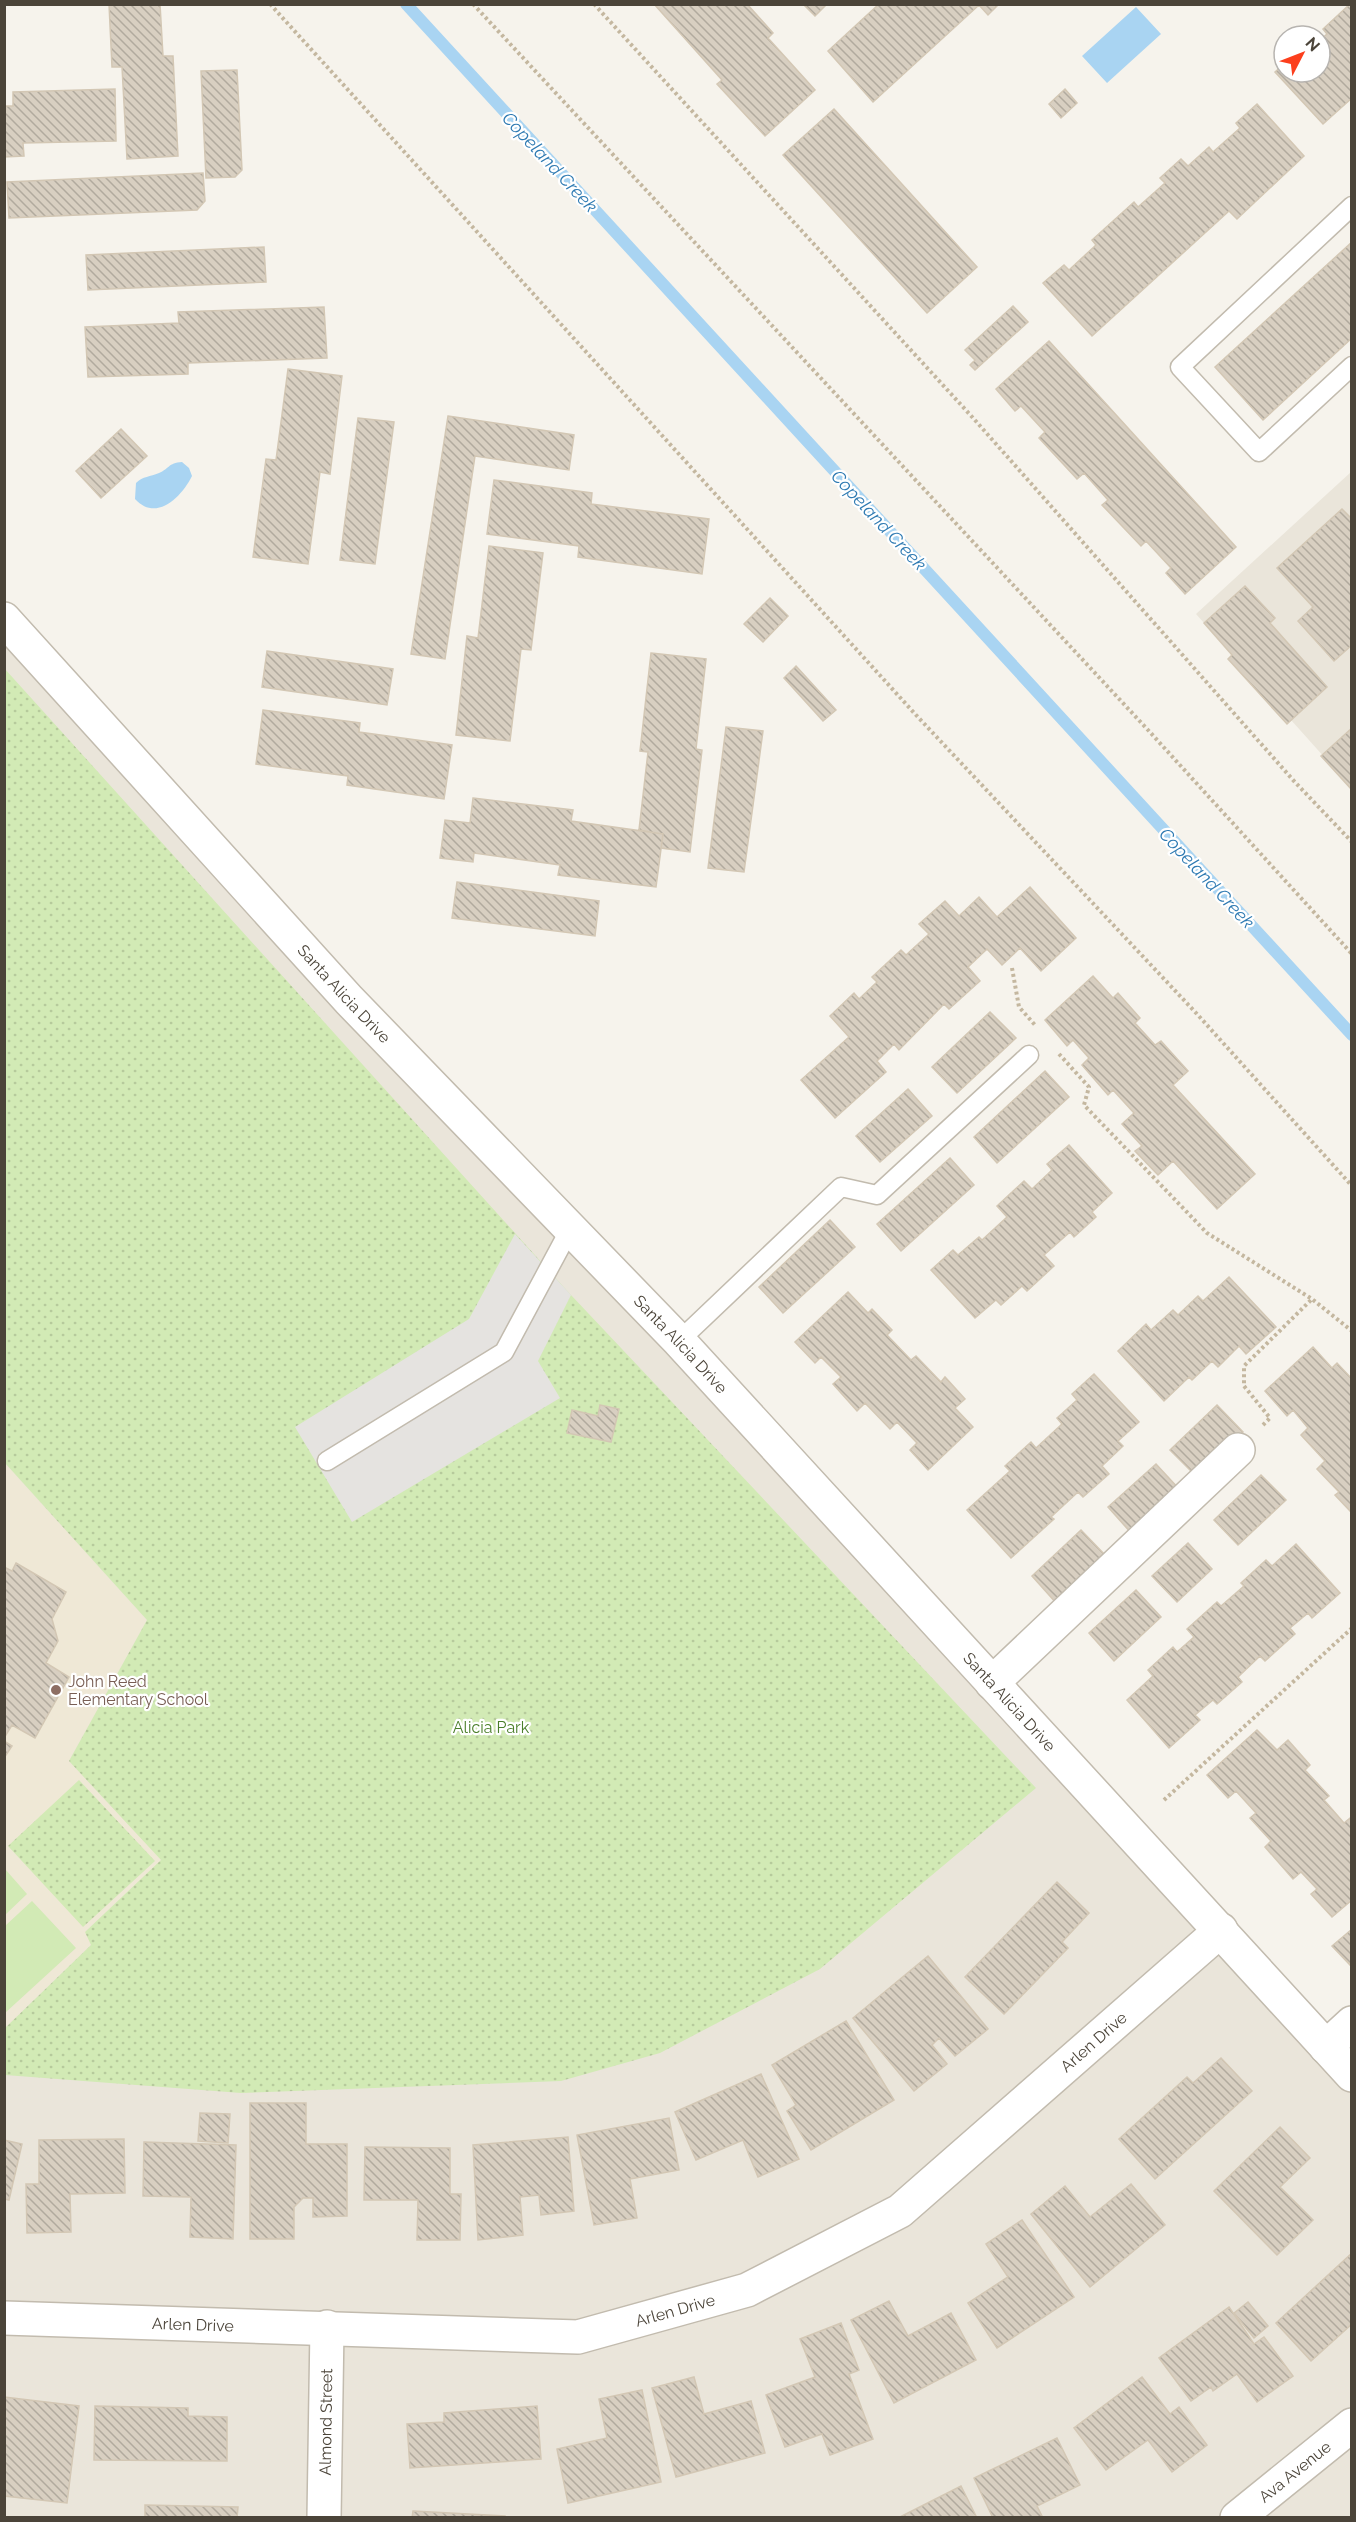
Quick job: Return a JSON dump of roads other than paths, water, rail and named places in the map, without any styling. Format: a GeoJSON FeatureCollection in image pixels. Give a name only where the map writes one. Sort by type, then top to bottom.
{"type":"FeatureCollection","features":[{"type":"Feature","properties":{"kind":"street","name":"Santa Alicia Drive"},"geometry":{"type":"LineString","coordinates":[[4,619],[350,1000],[679,1341],[1221,1929],[1352,2075]]}},
{"type":"Feature","properties":{"kind":"street"},"geometry":{"type":"LineString","coordinates":[[992,1683],[1238,1450]]}},
{"type":"Feature","properties":{"kind":"street","name":"Arlen Drive"},"geometry":{"type":"LineString","coordinates":[[4,2318],[578,2337],[747,2290],[900,2211],[1221,1929]]}},
{"type":"Feature","properties":{"kind":"street"},"geometry":{"type":"LineString","coordinates":[[1326,2047],[1352,2023]]}},
{"type":"Feature","properties":{"kind":"street","name":"Almond Street"},"geometry":{"type":"LineString","coordinates":[[324,2517],[327,2327]]}},
{"type":"Feature","properties":{"kind":"street","name":"Ava Avenue"},"geometry":{"type":"LineString","coordinates":[[1237,2517],[1352,2425]]}},
{"type":"Feature","properties":{"kind":"lane"},"geometry":{"type":"LineString","coordinates":[[1352,206],[1180,367],[1259,452],[1352,366]]}},
{"type":"Feature","properties":{"kind":"lane"},"geometry":{"type":"LineString","coordinates":[[679,1341],[841,1187],[877,1195],[1029,1055]]}},
{"type":"Feature","properties":{"kind":"lane"},"geometry":{"type":"LineString","coordinates":[[327,1461],[504,1352],[570,1229]]}},
{"type":"Feature","properties":{"kind":"water"},"geometry":{"type":"Polygon","coordinates":[[[1136,7],[1161,34],[1107,83],[1082,56],[1136,7]]]}},
{"type":"Feature","properties":{"kind":"water"},"geometry":{"type":"Polygon","coordinates":[[[182,462],[189,468],[192,476],[175,499],[159,508],[151,508],[143,506],[135,499],[136,483],[182,462]]]}},
{"type":"Feature","properties":{"kind":"waterway","name":"Copeland Creek"},"geometry":{"type":"LineString","coordinates":[[406,4],[1352,1035]]}},
{"type":"Feature","properties":{"kind":"place","name":"John Reed Elementary School"},"geometry":{"type":"Point","coordinates":[56,1690]}},
{"type":"Feature","properties":{"kind":"park label","name":"Alicia Park"},"geometry":{"type":"Point","coordinates":[491,1727]}}]}
